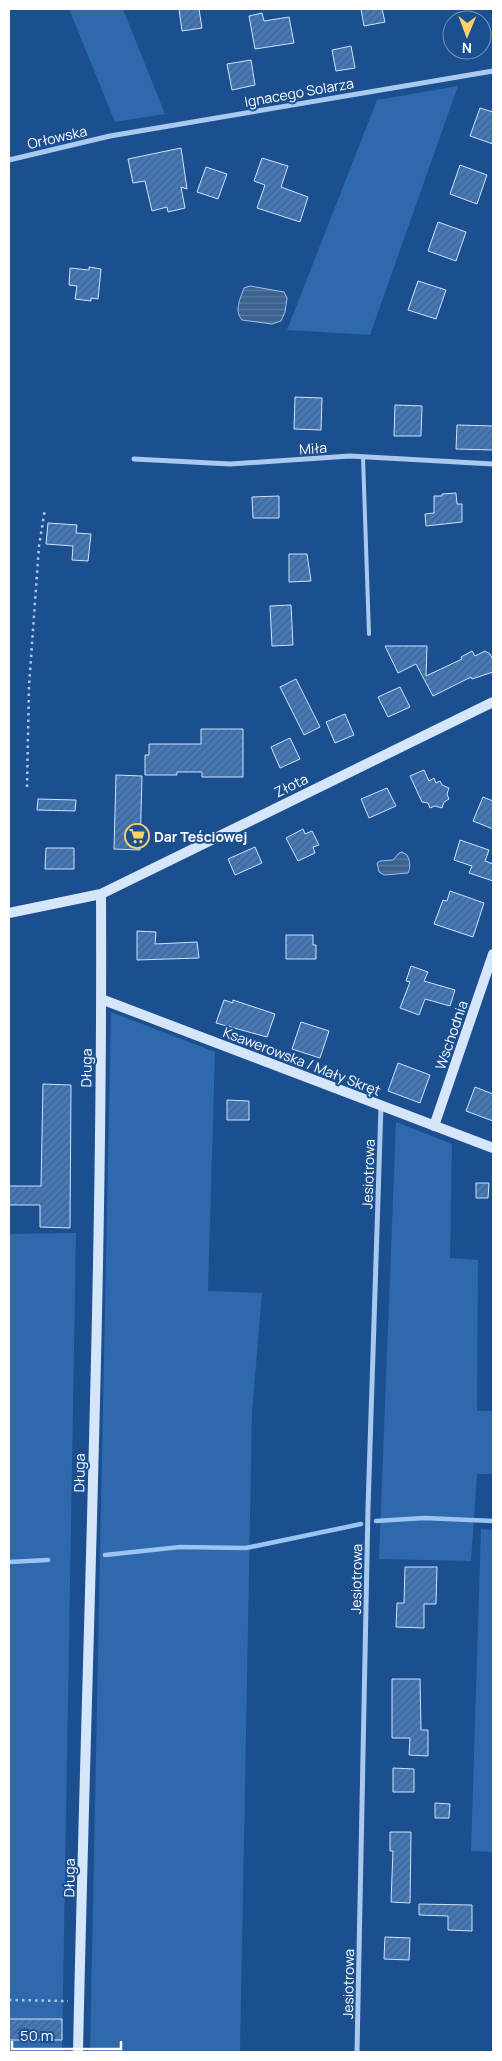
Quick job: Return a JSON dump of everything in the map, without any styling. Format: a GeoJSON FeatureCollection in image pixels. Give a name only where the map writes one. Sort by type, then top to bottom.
{"type":"FeatureCollection","features":[{"type":"Feature","properties":{"kind":"street","name":"Ignacego Solarza"},"geometry":{"type":"LineString","coordinates":[[110,136],[493,71]]}},
{"type":"Feature","properties":{"kind":"street","name":"Orłowska"},"geometry":{"type":"LineString","coordinates":[[9,160],[110,136]]}},
{"type":"Feature","properties":{"kind":"street","name":"Miła"},"geometry":{"type":"LineString","coordinates":[[134,459],[230,464],[363,457],[493,464]]}},
{"type":"Feature","properties":{"kind":"street","name":"Złota"},"geometry":{"type":"LineString","coordinates":[[9,913],[101,894],[493,702]]}},
{"type":"Feature","properties":{"kind":"street","name":"Długa"},"geometry":{"type":"LineString","coordinates":[[78,2052],[97,1300],[101,894]]}},
{"type":"Feature","properties":{"kind":"street","name":"Wschodnia"},"geometry":{"type":"LineString","coordinates":[[434,1126],[493,954]]}},
{"type":"Feature","properties":{"kind":"street","name":"Ksawerowska / Mały Skręt"},"geometry":{"type":"LineString","coordinates":[[101,999],[493,1148]]}},
{"type":"Feature","properties":{"kind":"street","name":"Jesiotrowa"},"geometry":{"type":"LineString","coordinates":[[357,2052],[368,1508],[381,1106]]}},
{"type":"Feature","properties":{"kind":"lane"},"geometry":{"type":"LineString","coordinates":[[363,457],[369,634]]}},
{"type":"Feature","properties":{"kind":"path"},"geometry":{"type":"LineString","coordinates":[[27,786],[29,686],[39,546],[45,509]]}},
{"type":"Feature","properties":{"kind":"path"},"geometry":{"type":"LineString","coordinates":[[9,2000],[79,2001]]}},
{"type":"Feature","properties":{"kind":"shaded area"},"geometry":{"type":"Polygon","coordinates":[[[69,9],[123,9],[165,114],[115,122],[69,9]]]}},
{"type":"Feature","properties":{"kind":"shaded area"},"geometry":{"type":"Polygon","coordinates":[[[458,86],[370,335],[287,330],[377,100],[458,86]]]}},
{"type":"Feature","properties":{"kind":"shaded area"},"geometry":{"type":"Polygon","coordinates":[[[250,286],[284,292],[287,298],[285,312],[281,321],[272,324],[242,320],[238,313],[238,305],[244,288],[250,286]]]}},
{"type":"Feature","properties":{"kind":"shaded area"},"geometry":{"type":"Polygon","coordinates":[[[402,852],[407,855],[409,860],[408,873],[384,875],[379,872],[377,863],[393,860],[402,852]]]}},
{"type":"Feature","properties":{"kind":"shaded area"},"geometry":{"type":"Polygon","coordinates":[[[111,1012],[215,1052],[208,1291],[262,1293],[252,1413],[240,2052],[90,2052],[111,1012]]]}},
{"type":"Feature","properties":{"kind":"shaded area"},"geometry":{"type":"Polygon","coordinates":[[[396,1122],[452,1144],[450,1258],[478,1260],[477,1411],[493,1411],[493,1474],[477,1474],[471,1561],[379,1559],[396,1122]]]}},
{"type":"Feature","properties":{"kind":"shaded area"},"geometry":{"type":"Polygon","coordinates":[[[76,1233],[62,2052],[9,2052],[9,1234],[76,1233]]]}},
{"type":"Feature","properties":{"kind":"shaded area"},"geometry":{"type":"Polygon","coordinates":[[[481,1529],[493,1530],[493,1852],[471,1851],[481,1529]]]}},
{"type":"Feature","properties":{"kind":"building"},"geometry":{"type":"Polygon","coordinates":[[[179,9],[199,9],[202,28],[182,31],[179,9]]]}},
{"type":"Feature","properties":{"kind":"building"},"geometry":{"type":"Polygon","coordinates":[[[361,9],[382,9],[385,22],[364,26],[361,9]]]}},
{"type":"Feature","properties":{"kind":"building"},"geometry":{"type":"Polygon","coordinates":[[[262,13],[264,21],[289,17],[294,43],[255,49],[249,16],[262,13]]]}},
{"type":"Feature","properties":{"kind":"building"},"geometry":{"type":"Polygon","coordinates":[[[351,46],[355,68],[336,71],[332,50],[351,46]]]}},
{"type":"Feature","properties":{"kind":"building"},"geometry":{"type":"Polygon","coordinates":[[[251,60],[255,85],[232,90],[227,64],[251,60]]]}},
{"type":"Feature","properties":{"kind":"building"},"geometry":{"type":"Polygon","coordinates":[[[480,108],[493,112],[493,144],[470,136],[480,108]]]}},
{"type":"Feature","properties":{"kind":"building"},"geometry":{"type":"Polygon","coordinates":[[[181,148],[187,189],[181,187],[185,208],[168,212],[167,207],[152,211],[145,181],[133,183],[128,159],[181,148]]]}},
{"type":"Feature","properties":{"kind":"building"},"geometry":{"type":"Polygon","coordinates":[[[262,158],[288,166],[281,187],[308,197],[300,222],[257,208],[265,185],[254,181],[262,158]]]}},
{"type":"Feature","properties":{"kind":"building"},"geometry":{"type":"Polygon","coordinates":[[[460,165],[487,175],[477,204],[450,194],[460,165]]]}},
{"type":"Feature","properties":{"kind":"building"},"geometry":{"type":"Polygon","coordinates":[[[206,167],[227,174],[218,199],[197,192],[206,167]]]}},
{"type":"Feature","properties":{"kind":"building"},"geometry":{"type":"Polygon","coordinates":[[[438,222],[466,232],[456,261],[428,251],[438,222]]]}},
{"type":"Feature","properties":{"kind":"building"},"geometry":{"type":"Polygon","coordinates":[[[89,267],[101,269],[98,299],[91,298],[91,301],[75,299],[77,286],[69,285],[70,268],[89,270],[89,267]]]}},
{"type":"Feature","properties":{"kind":"building"},"geometry":{"type":"Polygon","coordinates":[[[418,281],[446,290],[436,319],[408,310],[418,281]]]}},
{"type":"Feature","properties":{"kind":"building"},"geometry":{"type":"Polygon","coordinates":[[[295,397],[322,398],[321,430],[294,429],[295,397]]]}},
{"type":"Feature","properties":{"kind":"building"},"geometry":{"type":"Polygon","coordinates":[[[395,405],[422,406],[421,436],[394,436],[395,405]]]}},
{"type":"Feature","properties":{"kind":"building"},"geometry":{"type":"Polygon","coordinates":[[[457,425],[493,426],[493,450],[456,449],[457,425]]]}},
{"type":"Feature","properties":{"kind":"building"},"geometry":{"type":"Polygon","coordinates":[[[456,493],[457,504],[462,504],[462,522],[426,526],[425,514],[434,513],[434,496],[456,493]]]}},
{"type":"Feature","properties":{"kind":"building"},"geometry":{"type":"Polygon","coordinates":[[[279,496],[279,518],[253,518],[252,497],[279,496]]]}},
{"type":"Feature","properties":{"kind":"building"},"geometry":{"type":"Polygon","coordinates":[[[48,523],[77,525],[76,533],[91,534],[88,561],[72,560],[73,546],[46,544],[48,523]]]}},
{"type":"Feature","properties":{"kind":"building"},"geometry":{"type":"Polygon","coordinates":[[[289,554],[307,554],[311,581],[289,582],[289,554]]]}},
{"type":"Feature","properties":{"kind":"building"},"geometry":{"type":"Polygon","coordinates":[[[291,605],[293,645],[272,646],[270,606],[291,605]]]}},
{"type":"Feature","properties":{"kind":"building"},"geometry":{"type":"Polygon","coordinates":[[[385,646],[427,646],[426,676],[462,659],[461,657],[472,651],[475,656],[485,651],[490,654],[493,660],[493,672],[472,679],[471,677],[433,696],[416,664],[398,673],[385,646]]]}},
{"type":"Feature","properties":{"kind":"building"},"geometry":{"type":"Polygon","coordinates":[[[296,679],[320,727],[304,735],[280,687],[296,679]]]}},
{"type":"Feature","properties":{"kind":"building"},"geometry":{"type":"Polygon","coordinates":[[[400,687],[410,707],[388,717],[378,697],[400,687]]]}},
{"type":"Feature","properties":{"kind":"building"},"geometry":{"type":"Polygon","coordinates":[[[345,714],[354,735],[335,743],[326,722],[345,714]]]}},
{"type":"Feature","properties":{"kind":"building"},"geometry":{"type":"Polygon","coordinates":[[[201,729],[243,729],[243,777],[202,777],[202,772],[177,772],[177,775],[145,775],[145,755],[149,755],[149,744],[201,744],[201,729]]]}},
{"type":"Feature","properties":{"kind":"building"},"geometry":{"type":"Polygon","coordinates":[[[290,738],[300,759],[280,768],[271,747],[290,738]]]}},
{"type":"Feature","properties":{"kind":"building"},"geometry":{"type":"Polygon","coordinates":[[[424,770],[429,781],[434,778],[436,783],[440,781],[442,785],[449,788],[447,794],[449,799],[444,802],[442,808],[435,806],[430,808],[428,803],[422,802],[410,776],[424,770]]]}},
{"type":"Feature","properties":{"kind":"building"},"geometry":{"type":"Polygon","coordinates":[[[116,775],[142,776],[140,850],[114,849],[116,775]]]}},
{"type":"Feature","properties":{"kind":"building"},"geometry":{"type":"Polygon","coordinates":[[[387,788],[396,806],[369,818],[361,799],[387,788]]]}},
{"type":"Feature","properties":{"kind":"building"},"geometry":{"type":"Polygon","coordinates":[[[483,797],[493,801],[493,829],[473,821],[483,797]]]}},
{"type":"Feature","properties":{"kind":"building"},"geometry":{"type":"Polygon","coordinates":[[[38,799],[76,800],[75,811],[37,810],[38,799]]]}},
{"type":"Feature","properties":{"kind":"building"},"geometry":{"type":"Polygon","coordinates":[[[303,829],[305,834],[312,831],[319,845],[313,847],[315,853],[298,861],[286,838],[303,829]]]}},
{"type":"Feature","properties":{"kind":"building"},"geometry":{"type":"Polygon","coordinates":[[[460,840],[489,850],[485,861],[493,864],[493,881],[469,873],[472,866],[454,860],[460,840]]]}},
{"type":"Feature","properties":{"kind":"building"},"geometry":{"type":"Polygon","coordinates":[[[255,847],[262,863],[235,875],[228,859],[255,847]]]}},
{"type":"Feature","properties":{"kind":"building"},"geometry":{"type":"Polygon","coordinates":[[[46,848],[74,848],[74,869],[45,869],[46,848]]]}},
{"type":"Feature","properties":{"kind":"building"},"geometry":{"type":"Polygon","coordinates":[[[450,891],[484,903],[473,937],[434,924],[443,900],[447,901],[450,891]]]}},
{"type":"Feature","properties":{"kind":"building"},"geometry":{"type":"Polygon","coordinates":[[[137,931],[156,932],[155,944],[197,942],[199,958],[137,960],[137,931]]]}},
{"type":"Feature","properties":{"kind":"building"},"geometry":{"type":"Polygon","coordinates":[[[286,935],[313,935],[313,945],[316,945],[316,959],[286,959],[286,935]]]}},
{"type":"Feature","properties":{"kind":"building"},"geometry":{"type":"Polygon","coordinates":[[[411,966],[428,972],[424,981],[455,990],[450,1006],[425,999],[419,1015],[400,1008],[410,982],[406,981],[411,966]]]}},
{"type":"Feature","properties":{"kind":"building"},"geometry":{"type":"Polygon","coordinates":[[[224,1000],[233,1003],[233,1000],[275,1014],[267,1037],[216,1023],[224,1000]]]}},
{"type":"Feature","properties":{"kind":"building"},"geometry":{"type":"Polygon","coordinates":[[[301,1022],[329,1031],[320,1058],[292,1049],[301,1022]]]}},
{"type":"Feature","properties":{"kind":"building"},"geometry":{"type":"Polygon","coordinates":[[[398,1063],[430,1075],[420,1103],[388,1091],[398,1063]]]}},
{"type":"Feature","properties":{"kind":"building"},"geometry":{"type":"Polygon","coordinates":[[[43,1084],[71,1085],[70,1228],[40,1227],[40,1205],[9,1205],[9,1186],[41,1186],[43,1084]]]}},
{"type":"Feature","properties":{"kind":"building"},"geometry":{"type":"Polygon","coordinates":[[[475,1087],[493,1094],[493,1121],[466,1111],[475,1087]]]}},
{"type":"Feature","properties":{"kind":"building"},"geometry":{"type":"Polygon","coordinates":[[[227,1100],[249,1101],[249,1120],[227,1120],[227,1100]]]}},
{"type":"Feature","properties":{"kind":"building"},"geometry":{"type":"Polygon","coordinates":[[[476,1183],[489,1183],[488,1198],[476,1198],[476,1183]]]}},
{"type":"Feature","properties":{"kind":"building"},"geometry":{"type":"Polygon","coordinates":[[[405,1567],[437,1567],[436,1604],[424,1604],[424,1628],[396,1627],[397,1603],[404,1603],[405,1567]]]}},
{"type":"Feature","properties":{"kind":"building"},"geometry":{"type":"Polygon","coordinates":[[[392,1679],[420,1679],[421,1730],[428,1730],[428,1756],[409,1755],[410,1738],[392,1738],[392,1679]]]}},
{"type":"Feature","properties":{"kind":"building"},"geometry":{"type":"Polygon","coordinates":[[[393,1768],[414,1769],[414,1792],[393,1792],[393,1768]]]}},
{"type":"Feature","properties":{"kind":"building"},"geometry":{"type":"Polygon","coordinates":[[[435,1803],[450,1804],[449,1818],[435,1818],[435,1803]]]}},
{"type":"Feature","properties":{"kind":"building"},"geometry":{"type":"Polygon","coordinates":[[[390,1832],[411,1832],[410,1903],[391,1902],[393,1851],[390,1851],[390,1832]]]}},
{"type":"Feature","properties":{"kind":"building"},"geometry":{"type":"Polygon","coordinates":[[[419,1904],[472,1905],[472,1931],[448,1930],[448,1916],[419,1915],[419,1904]]]}},
{"type":"Feature","properties":{"kind":"building"},"geometry":{"type":"Polygon","coordinates":[[[385,1937],[410,1938],[409,1960],[384,1959],[385,1937]]]}},
{"type":"Feature","properties":{"kind":"building"},"geometry":{"type":"Polygon","coordinates":[[[9,2019],[62,2019],[62,2040],[9,2040],[9,2019]]]}},
{"type":"Feature","properties":{"kind":"waterway"},"geometry":{"type":"LineString","coordinates":[[376,1521],[424,1518],[493,1521]]}},
{"type":"Feature","properties":{"kind":"waterway"},"geometry":{"type":"LineString","coordinates":[[105,1555],[180,1547],[246,1548],[361,1524]]}},
{"type":"Feature","properties":{"kind":"waterway"},"geometry":{"type":"LineString","coordinates":[[9,1562],[48,1560]]}},
{"type":"Feature","properties":{"kind":"place","name":"Dar Teściowej"},"geometry":{"type":"Point","coordinates":[137,836]}}]}
